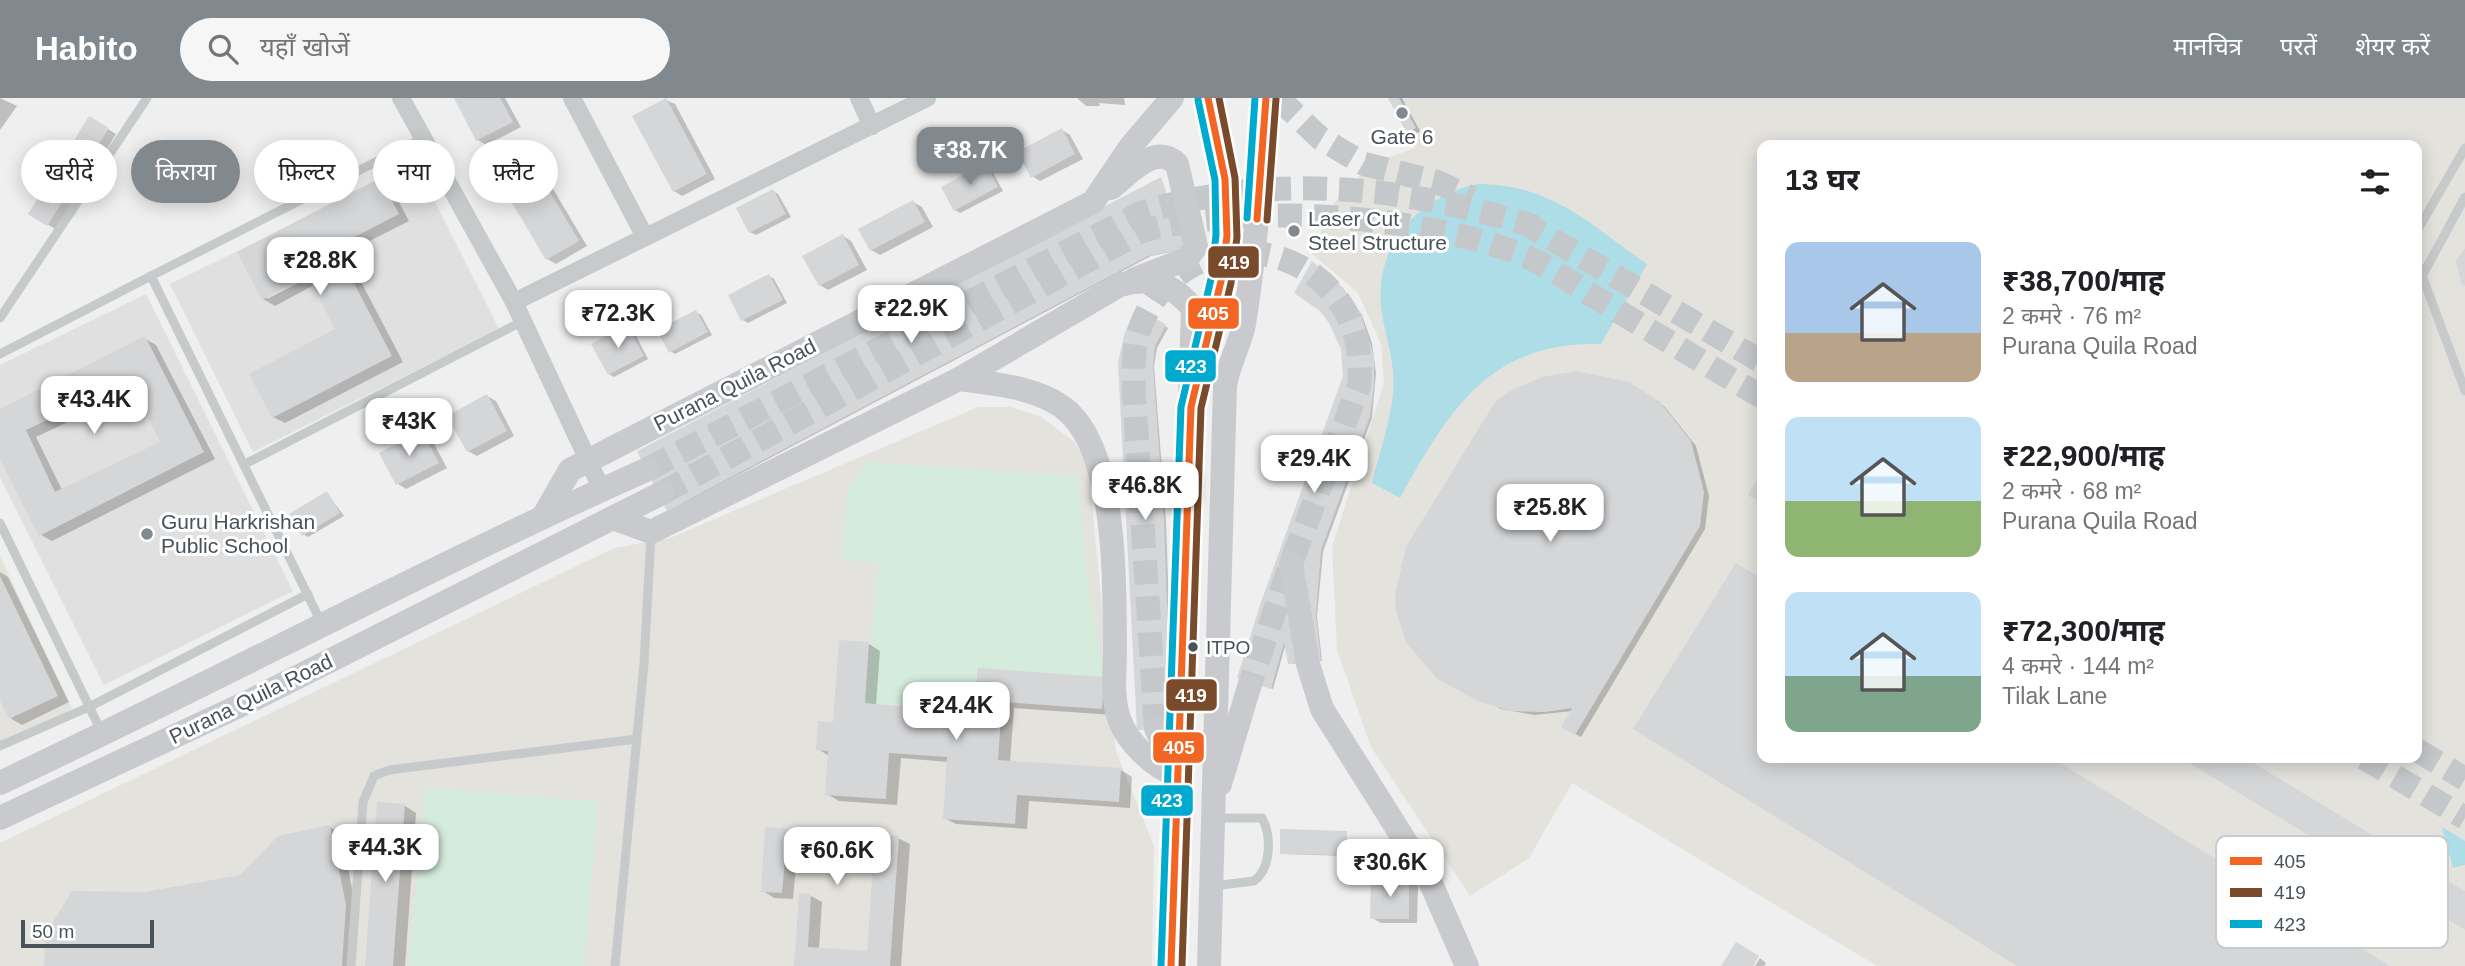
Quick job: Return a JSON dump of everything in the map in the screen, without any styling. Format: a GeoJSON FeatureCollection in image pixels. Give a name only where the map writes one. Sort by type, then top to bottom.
{"type":"FeatureCollection","features":[{"type":"Feature","properties":{"kind":"main road","name":"Purana Quila Road"},"geometry":{"type":"LineString","coordinates":[[543,517],[570,470],[1093,202],[1131,146],[1171,98]]}},
{"type":"Feature","properties":{"kind":"main road"},"geometry":{"type":"LineString","coordinates":[[1191,407],[1221,281],[1227,236],[1225,178],[1208,98]]}},
{"type":"Feature","properties":{"kind":"main road"},"geometry":{"type":"LineString","coordinates":[[1209,966],[1210,816],[1224,386],[1227,369],[1243,328],[1251,274],[1266,98]]}},
{"type":"Feature","properties":{"kind":"main road"},"geometry":{"type":"LineString","coordinates":[[613,518],[651,532],[959,379],[1120,285],[1182,262],[1194,252],[1196,241],[1177,164],[1167,156],[1150,158],[1093,202]]}},
{"type":"Feature","properties":{"kind":"main road"},"geometry":{"type":"LineString","coordinates":[[1120,285],[1143,281],[1166,286],[1177,292],[1193,309],[1171,966]]}},
{"type":"Feature","properties":{"kind":"main road"},"geometry":{"type":"LineString","coordinates":[[959,379],[1012,386],[1060,405],[1086,432],[1102,475],[1114,585],[1115,700],[1120,723],[1160,770],[1176,775]]}},
{"type":"Feature","properties":{"kind":"main road","name":"Purana Quila Road"},"geometry":{"type":"LineString","coordinates":[[0,783],[103,735],[322,624],[648,469]]}},
{"type":"Feature","properties":{"kind":"main road","name":"Purana Quila Road"},"geometry":{"type":"LineString","coordinates":[[0,818],[254,699],[662,493]]}},
{"type":"Feature","properties":{"kind":"main road"},"geometry":{"type":"LineString","coordinates":[[1290,563],[1308,664],[1322,709],[1429,878],[1466,966]]}},
{"type":"Feature","properties":{"kind":"main road"},"geometry":{"type":"LineString","coordinates":[[1210,816],[1250,687]]}},
{"type":"Feature","properties":{"kind":"main road"},"geometry":{"type":"LineString","coordinates":[[1156,728],[1176,775]]}},
{"type":"Feature","properties":{"kind":"street"},"geometry":{"type":"LineString","coordinates":[[401,98],[514,302],[602,490]]}},
{"type":"Feature","properties":{"kind":"street"},"geometry":{"type":"LineString","coordinates":[[572,98],[644,235]]}},
{"type":"Feature","properties":{"kind":"street"},"geometry":{"type":"LineString","coordinates":[[859,98],[872,126]]}},
{"type":"Feature","properties":{"kind":"street"},"geometry":{"type":"LineString","coordinates":[[514,302],[644,235],[927,98]]}},
{"type":"Feature","properties":{"kind":"lane"},"geometry":{"type":"LineString","coordinates":[[0,318],[147,98]]}},
{"type":"Feature","properties":{"kind":"lane"},"geometry":{"type":"LineString","coordinates":[[0,354],[423,138]]}},
{"type":"Feature","properties":{"kind":"lane"},"geometry":{"type":"LineString","coordinates":[[2422,222],[2465,148]]}},
{"type":"Feature","properties":{"kind":"lane"},"geometry":{"type":"LineString","coordinates":[[2465,197],[2422,275],[2465,391]]}},
{"type":"Feature","properties":{"kind":"lane"},"geometry":{"type":"LineString","coordinates":[[151,276],[322,624]]}},
{"type":"Feature","properties":{"kind":"lane"},"geometry":{"type":"LineString","coordinates":[[244,464],[523,321]]}},
{"type":"Feature","properties":{"kind":"lane"},"geometry":{"type":"LineString","coordinates":[[0,523],[103,735]]}},
{"type":"Feature","properties":{"kind":"lane"},"geometry":{"type":"LineString","coordinates":[[615,966],[637,738],[651,532]]}},
{"type":"Feature","properties":{"kind":"lane"},"geometry":{"type":"LineString","coordinates":[[0,746],[89,707],[308,594]]}},
{"type":"Feature","properties":{"kind":"lane"},"geometry":{"type":"LineString","coordinates":[[351,966],[363,802],[374,776],[389,770],[637,738]]}},
{"type":"Feature","properties":{"kind":"lane"},"geometry":{"type":"LineString","coordinates":[[1210,816],[1262,818],[1266,826],[1267,866],[1254,881],[1210,886]]}},
{"type":"Feature","properties":{"kind":"shaded area"},"geometry":{"type":"Polygon","coordinates":[[[1388,98],[2465,98],[2465,966],[1877,966],[1572,783],[1529,858],[1470,896],[1371,747],[1337,650],[1332,547],[1384,383],[1381,344],[1358,293],[1312,254],[1331,207],[1353,181],[1382,160],[1415,148],[1388,98]]]}},
{"type":"Feature","properties":{"kind":"shaded area"},"geometry":{"type":"Polygon","coordinates":[[[373,185],[373,203],[436,203],[499,329],[253,452],[170,284],[336,203],[359,203],[359,192],[373,185]]]}},
{"type":"Feature","properties":{"kind":"shaded area","name":"Guru Harkrishan Public School"},"geometry":{"type":"Polygon","coordinates":[[[146,294],[293,591],[104,685],[0,477],[0,365],[146,294]]]}},
{"type":"Feature","properties":{"kind":"shaded area"},"geometry":{"type":"Polygon","coordinates":[[[978,407],[1010,407],[1040,416],[1073,441],[1088,464],[1116,751],[1154,846],[1152,966],[0,966],[0,843],[614,548],[670,538],[978,407]]]}},
{"type":"Feature","properties":{"kind":"shaded area"},"geometry":{"type":"Polygon","coordinates":[[[0,556],[72,709],[0,746],[0,556]]]}},
{"type":"Feature","properties":{"kind":"green space"},"geometry":{"type":"Polygon","coordinates":[[[868,462],[1078,476],[1087,573],[1104,677],[978,668],[974,713],[865,703],[879,563],[842,560],[848,487],[868,462]]]}},
{"type":"Feature","properties":{"kind":"green space"},"geometry":{"type":"Polygon","coordinates":[[[425,787],[598,802],[584,966],[409,966],[425,787]]]}},
{"type":"Feature","properties":{"kind":"water"},"geometry":{"type":"Polygon","coordinates":[[[1477,184],[1527,191],[1548,199],[1587,221],[1647,264],[1601,344],[1562,346],[1529,354],[1501,368],[1477,387],[1436,436],[1400,498],[1372,483],[1387,427],[1394,383],[1382,313],[1384,268],[1391,248],[1402,230],[1417,214],[1455,191],[1477,184]]]}},
{"type":"Feature","properties":{"kind":"water"},"geometry":{"type":"Polygon","coordinates":[[[2442,827],[2465,841],[2465,865],[2453,868],[2448,836],[2444,836],[2442,827]]]}},
{"type":"Feature","properties":{"kind":"building"},"geometry":{"type":"Polygon","coordinates":[[[454,98],[500,98],[513,122],[475,140],[454,98]]]}},
{"type":"Feature","properties":{"kind":"building"},"geometry":{"type":"Polygon","coordinates":[[[666,98],[707,174],[673,192],[632,116],[666,98]]]}},
{"type":"Feature","properties":{"kind":"building","name":"Gate 6"},"geometry":{"type":"Polygon","coordinates":[[[1388,98],[1399,98],[1416,128],[1407,133],[1388,98]]]}},
{"type":"Feature","properties":{"kind":"building"},"geometry":{"type":"Polygon","coordinates":[[[89,116],[109,128],[101,140],[74,140],[89,116]]]}},
{"type":"Feature","properties":{"kind":"building"},"geometry":{"type":"Polygon","coordinates":[[[1062,128],[1075,154],[1031,178],[1017,152],[1062,128]]]}},
{"type":"Feature","properties":{"kind":"building"},"geometry":{"type":"Polygon","coordinates":[[[986,163],[998,187],[954,211],[941,187],[986,163]]]}},
{"type":"Feature","properties":{"kind":"building"},"geometry":{"type":"Polygon","coordinates":[[[1161,177],[1185,249],[1148,256],[667,511],[637,451],[1161,177]]]}},
{"type":"Feature","properties":{"kind":"building"},"geometry":{"type":"Polygon","coordinates":[[[373,182],[373,203],[393,203],[399,214],[335,247],[392,356],[272,418],[249,374],[335,329],[308,276],[262,300],[237,252],[332,203],[359,203],[359,189],[373,182]]]}},
{"type":"Feature","properties":{"kind":"building"},"geometry":{"type":"Polygon","coordinates":[[[773,189],[786,214],[749,233],[736,208],[773,189]]]}},
{"type":"Feature","properties":{"kind":"building"},"geometry":{"type":"Polygon","coordinates":[[[913,200],[925,222],[870,251],[858,229],[913,200]]]}},
{"type":"Feature","properties":{"kind":"building"},"geometry":{"type":"Polygon","coordinates":[[[35,203],[62,203],[47,226],[28,214],[35,203]]]}},
{"type":"Feature","properties":{"kind":"building"},"geometry":{"type":"Polygon","coordinates":[[[512,203],[556,203],[579,241],[546,260],[512,203]]]}},
{"type":"Feature","properties":{"kind":"building"},"geometry":{"type":"Polygon","coordinates":[[[843,234],[859,265],[819,286],[802,256],[843,234]]]}},
{"type":"Feature","properties":{"kind":"building"},"geometry":{"type":"Polygon","coordinates":[[[2465,248],[2465,286],[2461,284],[2456,261],[2465,248]]]}},
{"type":"Feature","properties":{"kind":"building"},"geometry":{"type":"Polygon","coordinates":[[[1312,261],[1339,284],[1360,312],[1374,356],[1374,386],[1370,416],[1321,550],[1316,614],[1321,661],[1288,664],[1284,642],[1271,689],[1237,678],[1261,602],[1343,376],[1341,349],[1329,323],[1320,311],[1294,293],[1312,261]]]}},
{"type":"Feature","properties":{"kind":"building"},"geometry":{"type":"Polygon","coordinates":[[[769,274],[783,300],[741,321],[728,295],[769,274]]]}},
{"type":"Feature","properties":{"kind":"building"},"geometry":{"type":"Polygon","coordinates":[[[1137,307],[1166,325],[1155,346],[1153,365],[1164,518],[1171,729],[1137,730],[1118,363],[1124,335],[1137,307]]]}},
{"type":"Feature","properties":{"kind":"building"},"geometry":{"type":"Polygon","coordinates":[[[696,310],[708,332],[669,353],[657,330],[696,310]]]}},
{"type":"Feature","properties":{"kind":"building"},"geometry":{"type":"Polygon","coordinates":[[[627,325],[644,356],[608,375],[591,344],[627,325]]]}},
{"type":"Feature","properties":{"kind":"building"},"geometry":{"type":"Polygon","coordinates":[[[145,336],[204,452],[39,536],[0,459],[0,409],[145,336]],[[130,381],[26,430],[55,492],[160,442],[130,381]]]}},
{"type":"Feature","properties":{"kind":"building"},"geometry":{"type":"Polygon","coordinates":[[[1577,371],[1629,382],[1659,401],[1691,441],[1704,492],[1700,526],[1575,735],[1561,727],[1572,708],[1545,712],[1510,711],[1478,701],[1436,678],[1406,642],[1396,611],[1395,595],[1406,547],[1495,402],[1510,391],[1542,377],[1577,371]]]}},
{"type":"Feature","properties":{"kind":"building"},"geometry":{"type":"Polygon","coordinates":[[[487,394],[507,431],[467,452],[447,416],[487,394]]]}},
{"type":"Feature","properties":{"kind":"building"},"geometry":{"type":"Polygon","coordinates":[[[422,431],[439,463],[396,485],[379,453],[422,431]]]}},
{"type":"Feature","properties":{"kind":"building"},"geometry":{"type":"Polygon","coordinates":[[[1757,480],[1757,501],[1748,495],[1757,480]]]}},
{"type":"Feature","properties":{"kind":"building"},"geometry":{"type":"Polygon","coordinates":[[[327,491],[340,513],[302,536],[289,514],[327,491]]]}},
{"type":"Feature","properties":{"kind":"building"},"geometry":{"type":"Polygon","coordinates":[[[1736,563],[1757,576],[1757,763],[2060,763],[2216,859],[2216,948],[2361,948],[2390,966],[2017,966],[1633,729],[1736,563]]]}},
{"type":"Feature","properties":{"kind":"building"},"geometry":{"type":"Polygon","coordinates":[[[0,576],[58,696],[9,719],[0,701],[0,576]]]}},
{"type":"Feature","properties":{"kind":"building"},"geometry":{"type":"Polygon","coordinates":[[[839,640],[869,642],[865,703],[974,713],[978,668],[1104,677],[1102,709],[1002,702],[998,760],[1121,768],[1119,802],[1017,795],[1015,824],[943,819],[947,757],[889,753],[886,799],[825,795],[828,751],[816,750],[818,721],[833,722],[839,640]]]}},
{"type":"Feature","properties":{"kind":"building"},"geometry":{"type":"Polygon","coordinates":[[[2189,763],[2253,763],[2374,836],[2310,836],[2189,763]]]}},
{"type":"Feature","properties":{"kind":"building"},"geometry":{"type":"Polygon","coordinates":[[[377,802],[405,804],[393,966],[365,966],[377,802]]]}},
{"type":"Feature","properties":{"kind":"building"},"geometry":{"type":"Polygon","coordinates":[[[330,825],[346,905],[342,966],[44,966],[45,935],[72,891],[145,892],[240,875],[278,836],[330,825]]]}},
{"type":"Feature","properties":{"kind":"building"},"geometry":{"type":"Polygon","coordinates":[[[765,827],[899,836],[890,966],[794,966],[799,893],[811,894],[808,947],[867,951],[873,866],[785,860],[782,893],[761,892],[765,827]]]}},
{"type":"Feature","properties":{"kind":"building"},"geometry":{"type":"Polygon","coordinates":[[[1280,829],[1347,831],[1346,855],[1280,854],[1280,829]]]}},
{"type":"Feature","properties":{"kind":"building"},"geometry":{"type":"Polygon","coordinates":[[[1371,879],[1409,879],[1409,919],[1370,919],[1371,879]]]}},
{"type":"Feature","properties":{"kind":"building"},"geometry":{"type":"Polygon","coordinates":[[[2448,881],[2465,891],[2465,930],[2448,920],[2448,881]]]}},
{"type":"Feature","properties":{"kind":"building"},"geometry":{"type":"Polygon","coordinates":[[[1736,942],[1759,956],[1753,966],[1721,966],[1736,942]]]}},
{"type":"Feature","properties":{"kind":"tunnel"},"geometry":{"type":"LineString","coordinates":[[1278,98],[1320,138],[1364,164],[1437,182],[1472,198]]}},
{"type":"Feature","properties":{"kind":"tunnel"},"geometry":{"type":"LineString","coordinates":[[648,469],[1141,213],[1190,200],[1239,192],[1339,189],[1438,202],[1536,227]]}},
{"type":"Feature","properties":{"kind":"tunnel"},"geometry":{"type":"LineString","coordinates":[[662,493],[1142,231],[1185,222],[1232,217],[1335,217],[1387,222],[1437,230],[1525,256],[1757,394]]}},
{"type":"Feature","properties":{"kind":"tunnel"},"geometry":{"type":"LineString","coordinates":[[1521,221],[1757,359]]}},
{"type":"Feature","properties":{"kind":"tunnel"},"geometry":{"type":"LineString","coordinates":[[1156,728],[1134,394],[1135,346],[1139,331],[1162,290],[1194,264],[1232,253],[1271,256],[1308,271],[1337,298],[1356,337],[1359,386],[1291,563],[1249,687]]}},
{"type":"Feature","properties":{"kind":"tunnel"},"geometry":{"type":"LineString","coordinates":[[2422,753],[2465,779]]}},
{"type":"Feature","properties":{"kind":"tunnel"},"geometry":{"type":"LineString","coordinates":[[2372,763],[2465,818]]}},
{"type":"Feature","properties":{"kind":"transit line","name":"405"},"geometry":{"type":"LineString","coordinates":[[1171,966],[1191,407],[1221,281],[1227,236],[1225,179],[1208,98]]}},
{"type":"Feature","properties":{"kind":"transit line","name":"419"},"geometry":{"type":"LineString","coordinates":[[1182,966],[1201,408],[1231,283],[1237,237],[1235,178],[1219,98]]}},
{"type":"Feature","properties":{"kind":"transit line","name":"423"},"geometry":{"type":"LineString","coordinates":[[1247,218],[1255,98]]}},
{"type":"Feature","properties":{"kind":"transit line","name":"405"},"geometry":{"type":"LineString","coordinates":[[1257,219],[1266,98]]}},
{"type":"Feature","properties":{"kind":"transit line","name":"419"},"geometry":{"type":"LineString","coordinates":[[1267,220],[1276,99]]}},
{"type":"Feature","properties":{"kind":"transit line","name":"423"},"geometry":{"type":"LineString","coordinates":[[1161,966],[1181,407],[1211,279],[1216,235],[1215,180],[1198,100]]}},
{"type":"Feature","properties":{"kind":"place","name":"Gate 6"},"geometry":{"type":"Point","coordinates":[1402,113]}},
{"type":"Feature","properties":{"kind":"place","name":"Laser Cut Steel Structure"},"geometry":{"type":"Point","coordinates":[1294,231]}},
{"type":"Feature","properties":{"kind":"place","name":"Guru Harkrishan Public School"},"geometry":{"type":"Point","coordinates":[147,534]}},
{"type":"Feature","properties":{"kind":"place","name":"ITPO"},"geometry":{"type":"Point","coordinates":[1193,647]}}]}
